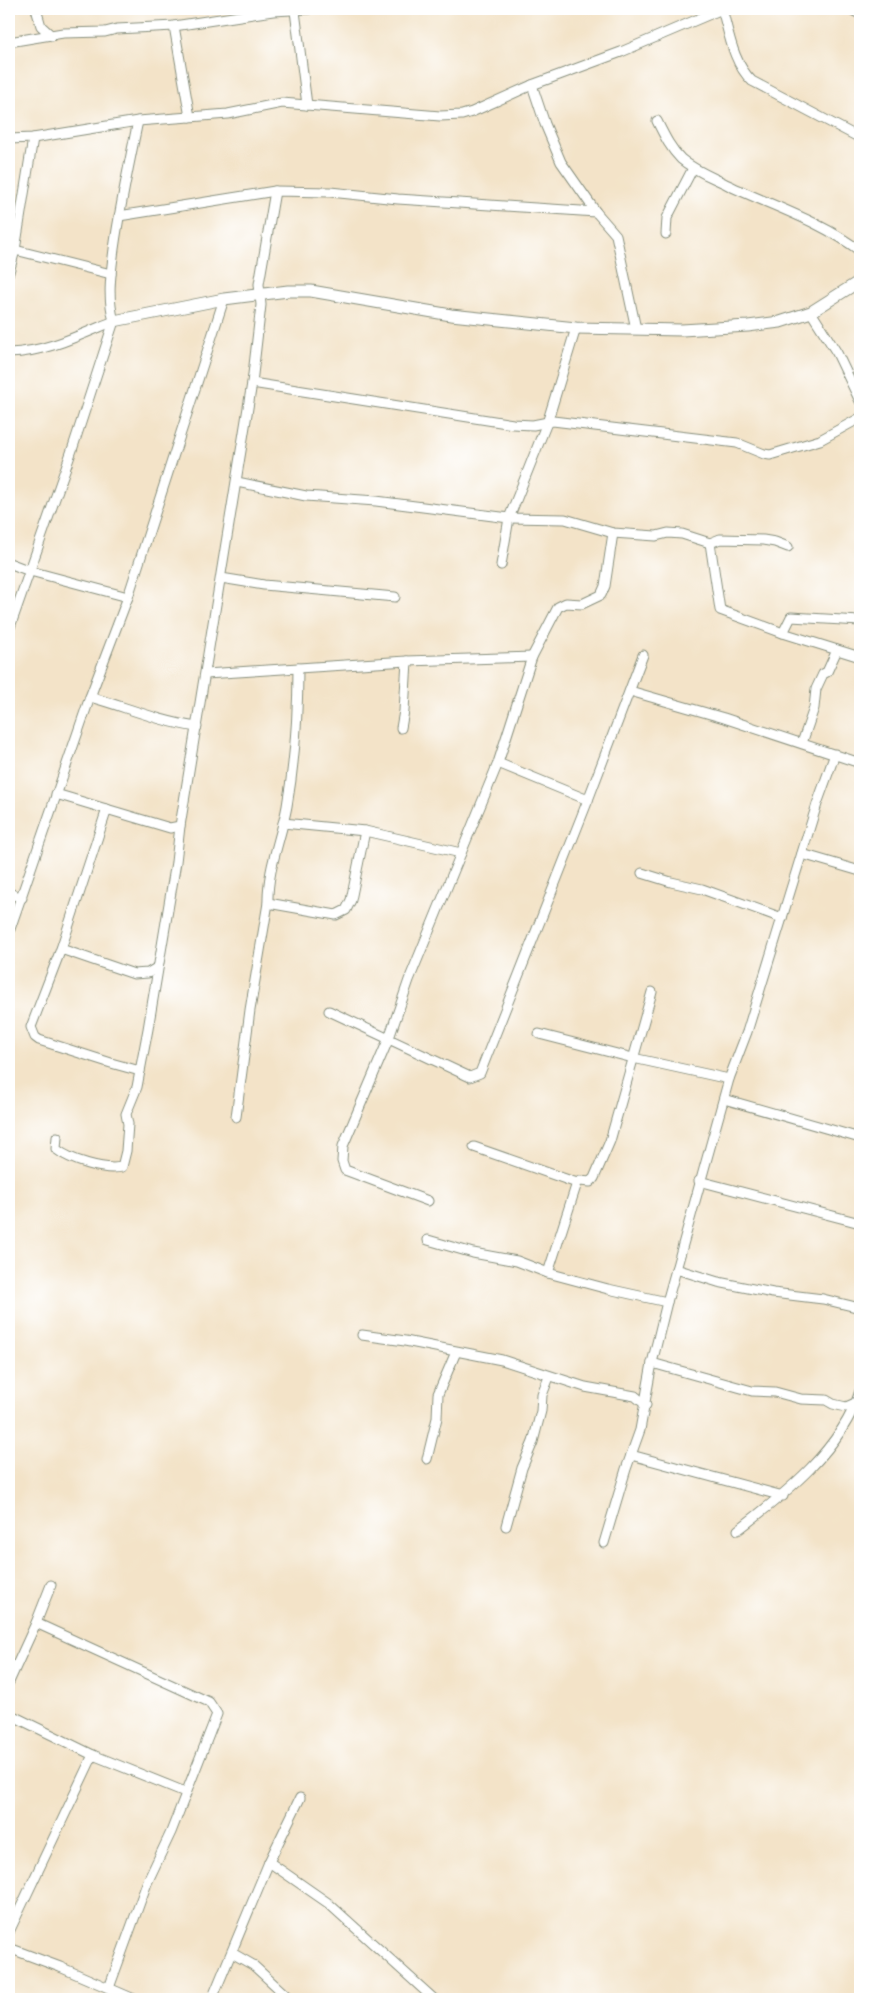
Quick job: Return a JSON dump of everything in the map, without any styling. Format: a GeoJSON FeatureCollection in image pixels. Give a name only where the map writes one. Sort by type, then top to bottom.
{"type":"FeatureCollection","features":[{"type":"Feature","properties":{"kind":"street"},"geometry":{"type":"LineString","coordinates":[[36,9],[41,26],[52,36]]}},
{"type":"Feature","properties":{"kind":"street"},"geometry":{"type":"LineString","coordinates":[[9,42],[63,33],[105,32],[174,26],[273,11],[309,9]]}},
{"type":"Feature","properties":{"kind":"street"},"geometry":{"type":"LineString","coordinates":[[9,139],[33,138],[138,121],[228,114],[282,103],[440,116],[462,115],[621,52],[722,9],[736,56],[745,74],[752,81],[860,138]]}},
{"type":"Feature","properties":{"kind":"street"},"geometry":{"type":"LineString","coordinates":[[850,9],[860,14]]}},
{"type":"Feature","properties":{"kind":"street"},"geometry":{"type":"LineString","coordinates":[[295,11],[307,105]]}},
{"type":"Feature","properties":{"kind":"street"},"geometry":{"type":"LineString","coordinates":[[174,26],[190,117]]}},
{"type":"Feature","properties":{"kind":"street"},"geometry":{"type":"LineString","coordinates":[[532,86],[561,162],[596,212],[616,235],[636,329]]}},
{"type":"Feature","properties":{"kind":"street"},"geometry":{"type":"LineString","coordinates":[[657,120],[668,144],[680,158],[693,168],[765,202],[797,214],[860,252]]}},
{"type":"Feature","properties":{"kind":"street"},"geometry":{"type":"LineString","coordinates":[[9,630],[114,321],[111,304],[111,274],[118,216],[138,121]]}},
{"type":"Feature","properties":{"kind":"street"},"geometry":{"type":"LineString","coordinates":[[10,266],[15,250],[33,138]]}},
{"type":"Feature","properties":{"kind":"street"},"geometry":{"type":"LineString","coordinates":[[666,234],[667,218],[693,168]]}},
{"type":"Feature","properties":{"kind":"street"},"geometry":{"type":"LineString","coordinates":[[118,216],[275,191],[330,192],[398,199],[596,212]]}},
{"type":"Feature","properties":{"kind":"street"},"geometry":{"type":"LineString","coordinates":[[57,1137],[56,1149],[63,1155],[94,1165],[122,1167],[128,1124],[126,1114],[137,1087],[140,1071],[176,862],[180,826],[237,482],[252,383],[260,305],[259,284],[275,191]]}},
{"type":"Feature","properties":{"kind":"street"},"geometry":{"type":"LineString","coordinates":[[15,250],[111,274]]}},
{"type":"Feature","properties":{"kind":"street"},"geometry":{"type":"LineString","coordinates":[[9,353],[24,353],[43,349],[114,321],[224,299],[288,291],[312,291],[451,315],[576,328],[682,330],[780,322],[811,312],[860,281]]}},
{"type":"Feature","properties":{"kind":"street"},"geometry":{"type":"LineString","coordinates":[[9,932],[90,697],[128,597],[224,299]]}},
{"type":"Feature","properties":{"kind":"street"},"geometry":{"type":"LineString","coordinates":[[811,312],[837,353],[860,401]]}},
{"type":"Feature","properties":{"kind":"street"},"geometry":{"type":"LineString","coordinates":[[500,564],[509,518],[548,420],[576,328]]}},
{"type":"Feature","properties":{"kind":"street"},"geometry":{"type":"LineString","coordinates":[[252,383],[513,424],[533,425],[541,424],[548,420],[737,442],[764,454],[820,440],[860,418]]}},
{"type":"Feature","properties":{"kind":"street"},"geometry":{"type":"LineString","coordinates":[[237,482],[306,496],[376,501],[509,518],[565,519],[613,533],[656,536],[668,533],[682,534],[710,543],[720,539],[763,540],[788,547]]}},
{"type":"Feature","properties":{"kind":"street"},"geometry":{"type":"LineString","coordinates":[[428,1201],[346,1170],[342,1161],[343,1146],[389,1038],[410,980],[498,764],[532,657],[558,607],[566,603],[582,604],[601,595],[605,586],[613,533]]}},
{"type":"Feature","properties":{"kind":"street"},"geometry":{"type":"LineString","coordinates":[[710,543],[720,610],[783,633],[860,657]]}},
{"type":"Feature","properties":{"kind":"street"},"geometry":{"type":"LineString","coordinates":[[9,563],[30,571],[128,597]]}},
{"type":"Feature","properties":{"kind":"street"},"geometry":{"type":"LineString","coordinates":[[221,578],[264,585],[395,597]]}},
{"type":"Feature","properties":{"kind":"street"},"geometry":{"type":"LineString","coordinates":[[783,633],[791,617],[860,621]]}},
{"type":"Feature","properties":{"kind":"street"},"geometry":{"type":"LineString","coordinates":[[802,744],[814,708],[816,689],[837,650]]}},
{"type":"Feature","properties":{"kind":"street"},"geometry":{"type":"LineString","coordinates":[[330,1011],[470,1077],[480,1074],[643,655]]}},
{"type":"Feature","properties":{"kind":"street"},"geometry":{"type":"LineString","coordinates":[[206,674],[407,661],[532,657]]}},
{"type":"Feature","properties":{"kind":"street"},"geometry":{"type":"LineString","coordinates":[[401,728],[407,661]]}},
{"type":"Feature","properties":{"kind":"street"},"geometry":{"type":"LineString","coordinates":[[236,1117],[250,1010],[268,903],[268,886],[283,823],[296,738],[298,668]]}},
{"type":"Feature","properties":{"kind":"street"},"geometry":{"type":"LineString","coordinates":[[630,691],[714,715],[860,763]]}},
{"type":"Feature","properties":{"kind":"street"},"geometry":{"type":"LineString","coordinates":[[90,697],[135,710],[172,724],[197,727]]}},
{"type":"Feature","properties":{"kind":"street"},"geometry":{"type":"LineString","coordinates":[[604,1543],[640,1430],[652,1363],[699,1181],[729,1079],[747,1032],[817,804],[835,754]]}},
{"type":"Feature","properties":{"kind":"street"},"geometry":{"type":"LineString","coordinates":[[498,764],[588,800]]}},
{"type":"Feature","properties":{"kind":"street"},"geometry":{"type":"LineString","coordinates":[[56,794],[170,828],[180,826]]}},
{"type":"Feature","properties":{"kind":"street"},"geometry":{"type":"LineString","coordinates":[[107,809],[62,949],[31,1027],[35,1037],[140,1071]]}},
{"type":"Feature","properties":{"kind":"street"},"geometry":{"type":"LineString","coordinates":[[283,823],[366,831],[462,853]]}},
{"type":"Feature","properties":{"kind":"street"},"geometry":{"type":"LineString","coordinates":[[268,903],[336,915],[346,910],[351,900],[366,831]]}},
{"type":"Feature","properties":{"kind":"street"},"geometry":{"type":"LineString","coordinates":[[802,854],[860,871]]}},
{"type":"Feature","properties":{"kind":"street"},"geometry":{"type":"LineString","coordinates":[[642,873],[677,884],[702,889],[782,918]]}},
{"type":"Feature","properties":{"kind":"street"},"geometry":{"type":"LineString","coordinates":[[9,893],[22,898]]}},
{"type":"Feature","properties":{"kind":"street"},"geometry":{"type":"LineString","coordinates":[[62,949],[134,974],[148,973],[158,967]]}},
{"type":"Feature","properties":{"kind":"street"},"geometry":{"type":"LineString","coordinates":[[548,1273],[577,1183],[580,1180],[590,1182],[594,1178],[610,1141],[652,992]]}},
{"type":"Feature","properties":{"kind":"street"},"geometry":{"type":"LineString","coordinates":[[539,1034],[633,1058],[729,1079]]}},
{"type":"Feature","properties":{"kind":"street"},"geometry":{"type":"LineString","coordinates":[[724,1099],[860,1138]]}},
{"type":"Feature","properties":{"kind":"street"},"geometry":{"type":"LineString","coordinates":[[474,1147],[577,1183]]}},
{"type":"Feature","properties":{"kind":"street"},"geometry":{"type":"LineString","coordinates":[[699,1181],[860,1223]]}},
{"type":"Feature","properties":{"kind":"street"},"geometry":{"type":"LineString","coordinates":[[428,1240],[473,1253],[517,1261],[548,1273],[667,1302]]}},
{"type":"Feature","properties":{"kind":"street"},"geometry":{"type":"LineString","coordinates":[[676,1269],[718,1282],[773,1293],[823,1299],[860,1308]]}},
{"type":"Feature","properties":{"kind":"street"},"geometry":{"type":"LineString","coordinates":[[362,1335],[502,1360],[549,1377],[585,1387],[635,1396],[646,1405]]}},
{"type":"Feature","properties":{"kind":"street"},"geometry":{"type":"LineString","coordinates":[[427,1459],[437,1418],[438,1394],[456,1352]]}},
{"type":"Feature","properties":{"kind":"street"},"geometry":{"type":"LineString","coordinates":[[652,1363],[752,1391],[775,1392],[801,1399],[826,1400],[846,1407],[855,1404]]}},
{"type":"Feature","properties":{"kind":"street"},"geometry":{"type":"LineString","coordinates":[[506,1526],[522,1468],[533,1442],[542,1396],[549,1377]]}},
{"type":"Feature","properties":{"kind":"street"},"geometry":{"type":"LineString","coordinates":[[635,1396],[648,1390]]}},
{"type":"Feature","properties":{"kind":"street"},"geometry":{"type":"LineString","coordinates":[[738,1530],[783,1496],[807,1471],[846,1424],[860,1391]]}},
{"type":"Feature","properties":{"kind":"street"},"geometry":{"type":"LineString","coordinates":[[631,1455],[783,1496]]}},
{"type":"Feature","properties":{"kind":"street"},"geometry":{"type":"LineString","coordinates":[[9,1682],[52,1585]]}},
{"type":"Feature","properties":{"kind":"street"},"geometry":{"type":"LineString","coordinates":[[36,1623],[209,1702],[217,1714],[144,1892],[109,1988]]}},
{"type":"Feature","properties":{"kind":"street"},"geometry":{"type":"LineString","coordinates":[[9,1714],[93,1755],[185,1792]]}},
{"type":"Feature","properties":{"kind":"street"},"geometry":{"type":"LineString","coordinates":[[9,1932],[93,1755]]}},
{"type":"Feature","properties":{"kind":"street"},"geometry":{"type":"LineString","coordinates":[[212,1999],[269,1862],[300,1798]]}},
{"type":"Feature","properties":{"kind":"street"},"geometry":{"type":"LineString","coordinates":[[269,1862],[328,1904],[434,1999]]}},
{"type":"Feature","properties":{"kind":"street"},"geometry":{"type":"LineString","coordinates":[[9,1948],[60,1967],[134,1999]]}},
{"type":"Feature","properties":{"kind":"street"},"geometry":{"type":"LineString","coordinates":[[232,1953],[253,1965],[290,1999]]}}]}
